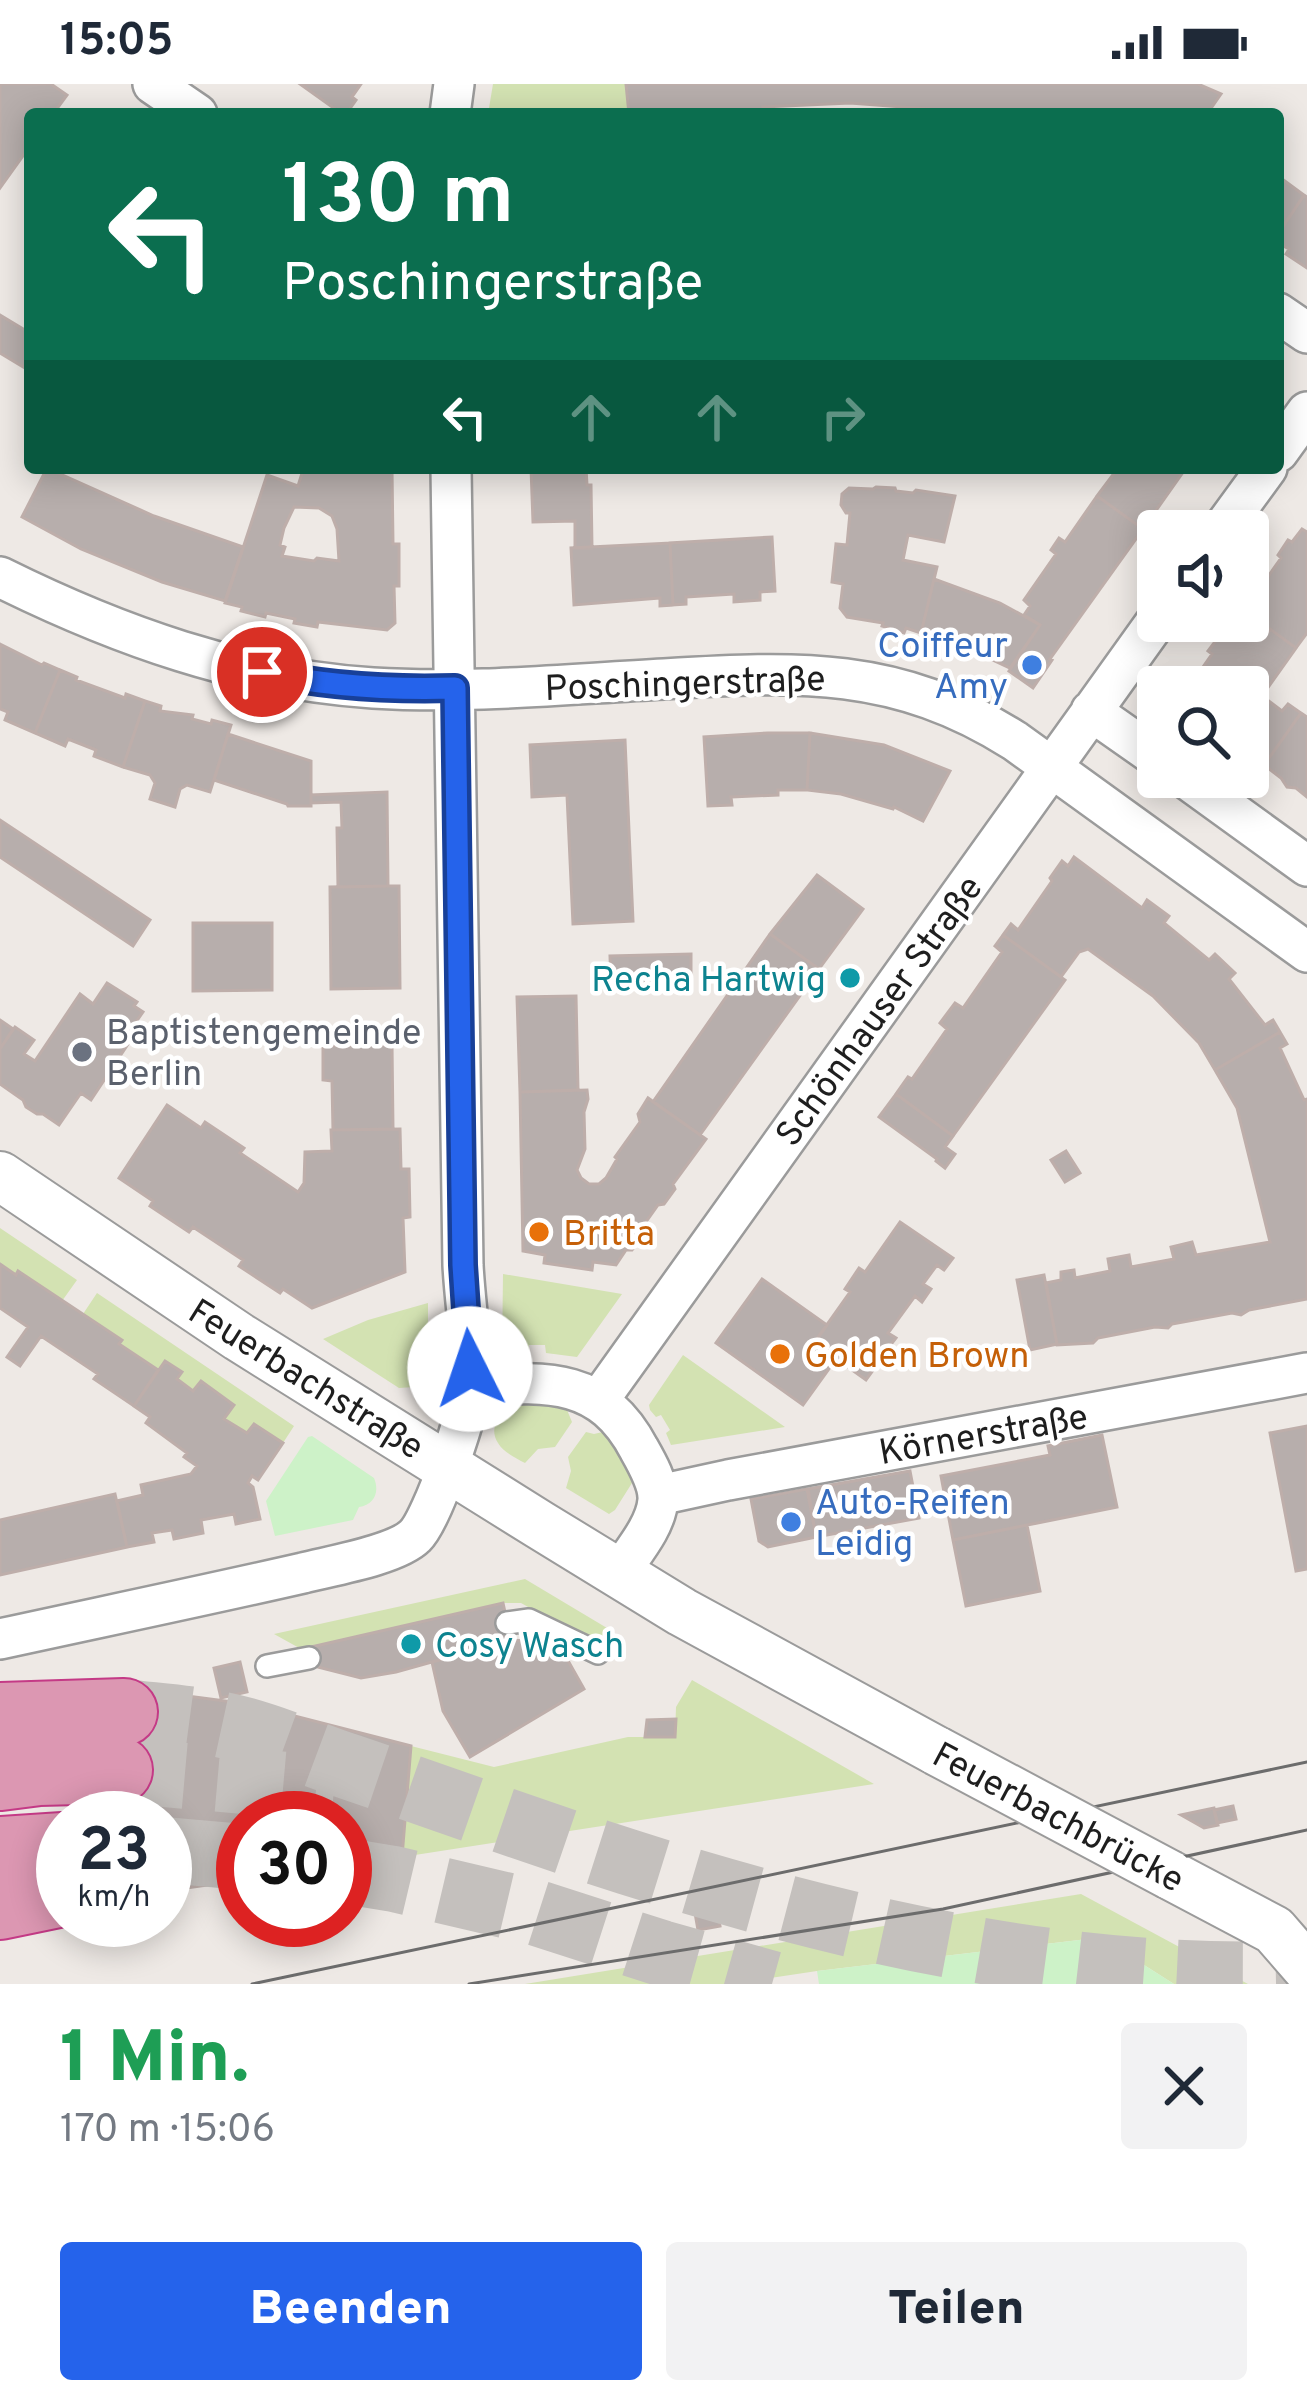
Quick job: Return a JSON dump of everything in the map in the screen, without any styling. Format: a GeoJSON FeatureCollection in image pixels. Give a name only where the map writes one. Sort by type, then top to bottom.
{"type":"FeatureCollection","features":[{"type":"Feature","properties":{"kind":"highway"},"geometry":{"type":"LineString","coordinates":[[0,1716],[121,1741],[39,1772],[0,1777]]}},
{"type":"Feature","properties":{"kind":"highway"},"geometry":{"type":"LineString","coordinates":[[0,1850],[36,1848]]}},
{"type":"Feature","properties":{"kind":"highway"},"geometry":{"type":"LineString","coordinates":[[0,1906],[36,1899]]}},
{"type":"Feature","properties":{"kind":"street"},"geometry":{"type":"LineString","coordinates":[[154,96],[182,108]]}},
{"type":"Feature","properties":{"kind":"street"},"geometry":{"type":"LineString","coordinates":[[1284,444],[1307,412]]}},
{"type":"Feature","properties":{"kind":"street"},"geometry":{"type":"LineString","coordinates":[[0,1639],[247,1586],[395,1548],[415,1536],[448,1468],[471,1386],[463,1265],[451,474]]}},
{"type":"Feature","properties":{"kind":"street"},"geometry":{"type":"LineString","coordinates":[[1236,510],[1263,474]]}},
{"type":"Feature","properties":{"kind":"street","name":"Poschingerstraße"},"geometry":{"type":"LineString","coordinates":[[0,577],[160,645],[332,684],[455,688],[763,673],[837,677],[911,692],[991,726],[1307,952]]}},
{"type":"Feature","properties":{"kind":"street","name":"Schönhauser Straße"},"geometry":{"type":"LineString","coordinates":[[598,1401],[1141,642]]}},
{"type":"Feature","properties":{"kind":"street"},"geometry":{"type":"LineString","coordinates":[[1091,711],[1137,743]]}},
{"type":"Feature","properties":{"kind":"street"},"geometry":{"type":"LineString","coordinates":[[1213,798],[1307,866]]}},
{"type":"Feature","properties":{"kind":"street","name":"Feuerbachstraße"},"geometry":{"type":"LineString","coordinates":[[0,1176],[239,1337],[448,1468],[682,1612],[843,1701]]}},
{"type":"Feature","properties":{"kind":"street","name":"Körnerstraße"},"geometry":{"type":"LineString","coordinates":[[659,1495],[1307,1373]]}},
{"type":"Feature","properties":{"kind":"street"},"geometry":{"type":"LineString","coordinates":[[471,1386],[543,1382],[576,1390],[616,1415],[632,1435],[659,1495],[654,1516],[619,1573]]}},
{"type":"Feature","properties":{"kind":"street","name":"Feuerbachbrücke"},"geometry":{"type":"LineString","coordinates":[[843,1701],[1169,1875],[1291,1931]]}},
{"type":"Feature","properties":{"kind":"street"},"geometry":{"type":"LineString","coordinates":[[1291,1931],[1307,1968]]}},
{"type":"Feature","properties":{"kind":"lane"},"geometry":{"type":"LineString","coordinates":[[507,1623],[529,1620],[598,1653]]}},
{"type":"Feature","properties":{"kind":"lane"},"geometry":{"type":"LineString","coordinates":[[267,1666],[309,1658]]}},
{"type":"Feature","properties":{"kind":"green space"},"geometry":{"type":"Polygon","coordinates":[[[493,84],[626,84],[628,108],[489,108],[493,84]]]}},
{"type":"Feature","properties":{"kind":"green space"},"geometry":{"type":"Polygon","coordinates":[[[0,1228],[77,1280],[62,1301],[0,1264],[0,1228]]]}},
{"type":"Feature","properties":{"kind":"green space"},"geometry":{"type":"Polygon","coordinates":[[[503,1274],[622,1294],[577,1357],[546,1353],[545,1345],[502,1354],[503,1274]]]}},
{"type":"Feature","properties":{"kind":"green space"},"geometry":{"type":"Polygon","coordinates":[[[97,1293],[294,1426],[283,1443],[254,1424],[247,1433],[224,1419],[233,1404],[201,1382],[193,1391],[165,1361],[158,1370],[119,1344],[121,1340],[83,1314],[97,1293]]]}},
{"type":"Feature","properties":{"kind":"green space"},"geometry":{"type":"Polygon","coordinates":[[[428,1303],[428,1369],[414,1387],[399,1388],[323,1339],[368,1320],[428,1303]]]}},
{"type":"Feature","properties":{"kind":"green space"},"geometry":{"type":"Polygon","coordinates":[[[683,1355],[785,1427],[671,1445],[666,1433],[670,1430],[649,1405],[683,1355]]]}},
{"type":"Feature","properties":{"kind":"green space"},"geometry":{"type":"Polygon","coordinates":[[[521,1401],[565,1405],[572,1422],[555,1447],[538,1449],[525,1463],[500,1446],[494,1430],[504,1413],[521,1401]]]}},
{"type":"Feature","properties":{"kind":"green space"},"geometry":{"type":"Polygon","coordinates":[[[607,1431],[632,1483],[609,1514],[566,1488],[571,1471],[568,1457],[586,1432],[607,1431]]]}},
{"type":"Feature","properties":{"kind":"green space"},"geometry":{"type":"Polygon","coordinates":[[[312,1436],[374,1478],[374,1497],[359,1507],[353,1520],[275,1536],[266,1501],[312,1436]]]}},
{"type":"Feature","properties":{"kind":"green space"},"geometry":{"type":"Polygon","coordinates":[[[525,1579],[612,1631],[602,1640],[589,1641],[521,1603],[503,1603],[301,1649],[274,1634],[525,1579]]]}},
{"type":"Feature","properties":{"kind":"green space"},"geometry":{"type":"Polygon","coordinates":[[[692,1680],[874,1784],[402,1857],[411,1746],[494,1767],[628,1737],[675,1737],[676,1707],[692,1680]]]}},
{"type":"Feature","properties":{"kind":"green space"},"geometry":{"type":"Polygon","coordinates":[[[1081,1894],[1248,1984],[1174,1984],[1122,1951],[1113,1936],[731,1984],[525,1984],[1081,1894]]]}},
{"type":"Feature","properties":{"kind":"green space"},"geometry":{"type":"Polygon","coordinates":[[[1113,1936],[1122,1951],[1174,1984],[819,1984],[817,1971],[1113,1936]]]}},
{"type":"Feature","properties":{"kind":"building"},"geometry":{"type":"Polygon","coordinates":[[[0,84],[51,84],[67,95],[57,108],[24,108],[24,154],[0,188],[0,84]]]}},
{"type":"Feature","properties":{"kind":"building"},"geometry":{"type":"Polygon","coordinates":[[[300,84],[361,84],[350,108],[334,108],[300,84]]]}},
{"type":"Feature","properties":{"kind":"building"},"geometry":{"type":"Polygon","coordinates":[[[626,84],[1198,84],[1221,94],[1211,108],[916,108],[850,103],[628,108],[626,84]]]}},
{"type":"Feature","properties":{"kind":"building"},"geometry":{"type":"Polygon","coordinates":[[[1284,180],[1304,195],[1284,225],[1284,180]]]}},
{"type":"Feature","properties":{"kind":"building"},"geometry":{"type":"Polygon","coordinates":[[[1307,197],[1307,268],[1286,254],[1284,225],[1307,197]]]}},
{"type":"Feature","properties":{"kind":"building"},"geometry":{"type":"Polygon","coordinates":[[[0,315],[24,329],[24,367],[0,353],[0,315]]]}},
{"type":"Feature","properties":{"kind":"building"},"geometry":{"type":"Polygon","coordinates":[[[44,474],[60,474],[154,516],[243,547],[225,601],[81,549],[22,517],[44,474]]]}},
{"type":"Feature","properties":{"kind":"building"},"geometry":{"type":"Polygon","coordinates":[[[302,474],[392,474],[399,586],[394,586],[395,623],[387,630],[318,622],[317,627],[241,611],[242,607],[225,603],[267,475],[298,486],[302,474]],[[294,507],[284,528],[282,556],[339,561],[332,516],[319,508],[294,507]]]}},
{"type":"Feature","properties":{"kind":"building"},"geometry":{"type":"Polygon","coordinates":[[[531,474],[586,474],[587,485],[591,485],[592,548],[575,548],[575,521],[533,522],[531,474]]]}},
{"type":"Feature","properties":{"kind":"building"},"geometry":{"type":"Polygon","coordinates":[[[1114,474],[1182,474],[1156,510],[1137,510],[1137,525],[1097,496],[1114,474]]]}},
{"type":"Feature","properties":{"kind":"building"},"geometry":{"type":"Polygon","coordinates":[[[849,488],[955,496],[944,542],[908,535],[903,560],[937,567],[921,633],[847,617],[840,608],[843,584],[832,582],[836,544],[847,545],[850,513],[841,505],[842,494],[849,488]]]}},
{"type":"Feature","properties":{"kind":"building"},"geometry":{"type":"Polygon","coordinates":[[[1097,496],[1137,525],[1137,537],[1033,688],[1009,671],[1040,625],[1024,615],[1030,606],[1024,600],[1056,554],[1051,550],[1059,538],[1065,542],[1097,496]]]}},
{"type":"Feature","properties":{"kind":"building"},"geometry":{"type":"Polygon","coordinates":[[[1302,529],[1307,532],[1307,633],[1296,648],[1269,630],[1269,575],[1288,540],[1292,542],[1302,529]]]}},
{"type":"Feature","properties":{"kind":"building"},"geometry":{"type":"Polygon","coordinates":[[[772,537],[775,591],[760,592],[760,600],[734,602],[734,594],[686,597],[686,604],[673,605],[670,543],[772,537]]]}},
{"type":"Feature","properties":{"kind":"building"},"geometry":{"type":"Polygon","coordinates":[[[670,543],[673,605],[660,606],[660,598],[574,605],[571,548],[670,543]]]}},
{"type":"Feature","properties":{"kind":"building"},"geometry":{"type":"Polygon","coordinates":[[[934,579],[1000,603],[1040,625],[1010,668],[921,633],[934,579]]]}},
{"type":"Feature","properties":{"kind":"building"},"geometry":{"type":"Polygon","coordinates":[[[1270,629],[1296,648],[1269,686],[1269,666],[1204,666],[1212,654],[1208,651],[1215,642],[1269,642],[1270,629]]]}},
{"type":"Feature","properties":{"kind":"building"},"geometry":{"type":"Polygon","coordinates":[[[0,644],[60,670],[35,733],[5,720],[8,712],[0,709],[0,644]]]}},
{"type":"Feature","properties":{"kind":"building"},"geometry":{"type":"Polygon","coordinates":[[[60,670],[125,698],[126,694],[145,701],[123,767],[68,739],[65,746],[35,733],[60,670]]]}},
{"type":"Feature","properties":{"kind":"building"},"geometry":{"type":"Polygon","coordinates":[[[145,701],[161,706],[160,711],[231,725],[210,792],[187,785],[180,789],[175,807],[150,799],[155,783],[150,775],[123,767],[145,701]]]}},
{"type":"Feature","properties":{"kind":"building"},"geometry":{"type":"Polygon","coordinates":[[[1269,701],[1282,711],[1288,704],[1301,713],[1269,758],[1269,701]]]}},
{"type":"Feature","properties":{"kind":"building"},"geometry":{"type":"Polygon","coordinates":[[[1301,713],[1307,717],[1307,797],[1287,787],[1269,769],[1269,758],[1301,713]]]}},
{"type":"Feature","properties":{"kind":"building"},"geometry":{"type":"Polygon","coordinates":[[[810,733],[807,790],[731,797],[732,805],[708,806],[704,737],[810,733]]]}},
{"type":"Feature","properties":{"kind":"building"},"geometry":{"type":"Polygon","coordinates":[[[810,733],[884,745],[950,771],[923,821],[894,807],[807,790],[810,733]]]}},
{"type":"Feature","properties":{"kind":"building"},"geometry":{"type":"Polygon","coordinates":[[[228,734],[311,761],[311,806],[288,806],[214,780],[228,734]]]}},
{"type":"Feature","properties":{"kind":"building"},"geometry":{"type":"Polygon","coordinates":[[[625,740],[633,921],[573,924],[567,795],[532,797],[530,745],[625,740]]]}},
{"type":"Feature","properties":{"kind":"building"},"geometry":{"type":"Polygon","coordinates":[[[387,792],[388,886],[338,887],[341,802],[311,803],[311,795],[387,792]]]}},
{"type":"Feature","properties":{"kind":"building"},"geometry":{"type":"Polygon","coordinates":[[[0,820],[150,920],[133,946],[0,857],[0,820]]]}},
{"type":"Feature","properties":{"kind":"building"},"geometry":{"type":"Polygon","coordinates":[[[1074,857],[1142,908],[1147,900],[1169,916],[1164,923],[1209,960],[1215,954],[1235,973],[1229,979],[1265,1025],[1273,1020],[1280,1032],[1215,1070],[1199,1043],[1153,996],[1088,949],[1079,952],[1061,977],[1003,935],[1011,924],[1018,930],[1062,861],[1068,866],[1074,857]]]}},
{"type":"Feature","properties":{"kind":"building"},"geometry":{"type":"Polygon","coordinates":[[[817,875],[863,909],[819,969],[770,934],[817,875]]]}},
{"type":"Feature","properties":{"kind":"building"},"geometry":{"type":"Polygon","coordinates":[[[399,886],[400,988],[331,989],[330,887],[399,886]]]}},
{"type":"Feature","properties":{"kind":"building"},"geometry":{"type":"Polygon","coordinates":[[[193,923],[272,923],[272,990],[193,991],[193,923]]]}},
{"type":"Feature","properties":{"kind":"building"},"geometry":{"type":"Polygon","coordinates":[[[770,934],[819,969],[700,1135],[653,1102],[770,934]]]}},
{"type":"Feature","properties":{"kind":"building"},"geometry":{"type":"Polygon","coordinates":[[[1003,935],[1065,980],[953,1136],[896,1094],[947,1029],[940,1023],[955,1003],[963,1008],[1002,952],[995,946],[1003,935]]]}},
{"type":"Feature","properties":{"kind":"building"},"geometry":{"type":"Polygon","coordinates":[[[691,954],[691,983],[611,985],[610,956],[691,954]]]}},
{"type":"Feature","properties":{"kind":"building","name":"Baptistengemeinde Berlin"},"geometry":{"type":"Polygon","coordinates":[[[107,983],[137,1002],[134,1006],[143,1012],[131,1029],[136,1032],[91,1100],[81,1093],[59,1125],[26,1107],[0,1084],[0,1049],[15,1027],[34,1040],[24,1054],[35,1061],[80,994],[93,1004],[107,983]]]}},
{"type":"Feature","properties":{"kind":"building"},"geometry":{"type":"Polygon","coordinates":[[[576,996],[578,1090],[520,1092],[517,997],[576,996]]]}},
{"type":"Feature","properties":{"kind":"building"},"geometry":{"type":"Polygon","coordinates":[[[0,1020],[13,1029],[0,1049],[0,1020]]]}},
{"type":"Feature","properties":{"kind":"building"},"geometry":{"type":"Polygon","coordinates":[[[1280,1032],[1287,1044],[1280,1048],[1307,1099],[1307,1299],[1241,1315],[1098,1338],[1093,1343],[1057,1345],[1046,1283],[1061,1280],[1061,1272],[1074,1270],[1075,1278],[1110,1271],[1108,1259],[1129,1255],[1131,1267],[1174,1259],[1171,1247],[1192,1242],[1196,1255],[1270,1242],[1237,1108],[1215,1070],[1280,1032]]]}},
{"type":"Feature","properties":{"kind":"building"},"geometry":{"type":"Polygon","coordinates":[[[392,1045],[393,1129],[333,1130],[332,1081],[323,1080],[323,1046],[392,1045]]]}},
{"type":"Feature","properties":{"kind":"building"},"geometry":{"type":"Polygon","coordinates":[[[587,1090],[585,1149],[577,1170],[589,1184],[606,1178],[640,1122],[638,1114],[648,1098],[706,1139],[673,1184],[675,1189],[641,1229],[643,1235],[632,1250],[626,1250],[616,1265],[593,1262],[592,1270],[544,1263],[545,1255],[523,1251],[520,1092],[587,1090]]]}},
{"type":"Feature","properties":{"kind":"building"},"geometry":{"type":"Polygon","coordinates":[[[896,1094],[953,1136],[945,1147],[955,1154],[945,1168],[879,1117],[896,1094]]]}},
{"type":"Feature","properties":{"kind":"building"},"geometry":{"type":"Polygon","coordinates":[[[167,1105],[201,1128],[205,1122],[244,1148],[240,1153],[298,1192],[304,1183],[305,1152],[332,1151],[331,1130],[400,1129],[401,1169],[409,1169],[410,1217],[403,1218],[405,1272],[312,1308],[239,1266],[243,1260],[193,1227],[189,1232],[150,1206],[153,1201],[119,1178],[167,1105]]]}},
{"type":"Feature","properties":{"kind":"building"},"geometry":{"type":"Polygon","coordinates":[[[1066,1151],[1080,1173],[1065,1182],[1051,1160],[1066,1151]]]}},
{"type":"Feature","properties":{"kind":"building"},"geometry":{"type":"Polygon","coordinates":[[[900,1222],[953,1258],[944,1270],[937,1265],[923,1284],[931,1289],[922,1302],[915,1296],[888,1333],[896,1338],[886,1351],[879,1346],[866,1364],[874,1369],[866,1380],[814,1343],[850,1292],[845,1289],[859,1268],[865,1272],[900,1222]]]}},
{"type":"Feature","properties":{"kind":"building"},"geometry":{"type":"Polygon","coordinates":[[[0,1264],[122,1340],[119,1344],[158,1370],[134,1406],[94,1379],[98,1374],[41,1336],[20,1366],[7,1357],[28,1327],[0,1308],[0,1264]]]}},
{"type":"Feature","properties":{"kind":"building"},"geometry":{"type":"Polygon","coordinates":[[[1044,1275],[1057,1344],[1030,1350],[1017,1280],[1044,1275]]]}},
{"type":"Feature","properties":{"kind":"building"},"geometry":{"type":"Polygon","coordinates":[[[762,1279],[827,1325],[814,1343],[836,1359],[803,1405],[716,1343],[762,1279]]]}},
{"type":"Feature","properties":{"kind":"building"},"geometry":{"type":"Polygon","coordinates":[[[165,1361],[182,1372],[177,1379],[193,1391],[201,1381],[234,1405],[224,1419],[247,1433],[254,1424],[283,1443],[258,1480],[252,1476],[248,1483],[260,1519],[236,1524],[234,1514],[201,1520],[203,1533],[174,1539],[172,1530],[152,1533],[154,1542],[127,1547],[117,1501],[143,1495],[141,1485],[191,1474],[197,1466],[146,1423],[150,1417],[134,1406],[165,1361]]]}},
{"type":"Feature","properties":{"kind":"building"},"geometry":{"type":"Polygon","coordinates":[[[1307,1426],[1307,1569],[1296,1571],[1270,1433],[1307,1426]]]}},
{"type":"Feature","properties":{"kind":"building"},"geometry":{"type":"Polygon","coordinates":[[[1102,1435],[1117,1507],[953,1540],[941,1476],[1050,1455],[1048,1446],[1102,1435]]]}},
{"type":"Feature","properties":{"kind":"building"},"geometry":{"type":"Polygon","coordinates":[[[910,1471],[919,1518],[816,1537],[808,1489],[910,1471]]]}},
{"type":"Feature","properties":{"kind":"building"},"geometry":{"type":"Polygon","coordinates":[[[807,1489],[816,1537],[768,1547],[759,1541],[751,1499],[807,1489]]]}},
{"type":"Feature","properties":{"kind":"building"},"geometry":{"type":"Polygon","coordinates":[[[115,1494],[127,1547],[0,1575],[0,1520],[115,1494]]]}},
{"type":"Feature","properties":{"kind":"building"},"geometry":{"type":"Polygon","coordinates":[[[1027,1525],[1040,1591],[966,1606],[953,1540],[1027,1525]]]}},
{"type":"Feature","properties":{"kind":"building","name":"Cosy Wasch"},"geometry":{"type":"Polygon","coordinates":[[[503,1603],[511,1640],[361,1678],[310,1665],[307,1648],[503,1603]]]}},
{"type":"Feature","properties":{"kind":"building"},"geometry":{"type":"Polygon","coordinates":[[[511,1640],[558,1643],[584,1689],[470,1757],[443,1711],[432,1662],[511,1640]]]}},
{"type":"Feature","properties":{"kind":"building"},"geometry":{"type":"Polygon","coordinates":[[[240,1662],[247,1692],[221,1698],[214,1668],[240,1662]]]}},
{"type":"Feature","properties":{"kind":"building"},"geometry":{"type":"Polygon","coordinates":[[[126,1688],[248,1704],[411,1746],[402,1857],[372,1861],[372,1791],[216,1791],[216,1884],[192,1887],[192,1791],[116,1791],[126,1688]]]}},
{"type":"Feature","properties":{"kind":"building"},"geometry":{"type":"Polygon","coordinates":[[[676,1719],[675,1737],[645,1737],[647,1720],[676,1719]]]}},
{"type":"Feature","properties":{"kind":"building"},"geometry":{"type":"Polygon","coordinates":[[[1233,1806],[1236,1819],[1217,1823],[1214,1810],[1233,1806]]]}},
{"type":"Feature","properties":{"kind":"building"},"geometry":{"type":"Polygon","coordinates":[[[1214,1808],[1218,1825],[1204,1828],[1181,1815],[1214,1808]]]}},
{"type":"Feature","properties":{"kind":"building"},"geometry":{"type":"Polygon","coordinates":[[[717,1909],[720,1926],[698,1930],[695,1913],[717,1909]]]}},
{"type":"Feature","properties":{"kind":"tunnel"},"geometry":{"type":"LineString","coordinates":[[124,1712],[254,1733],[628,1862],[878,1930],[963,1948],[1134,1970],[1307,1973]]}},
{"type":"Feature","properties":{"kind":"tunnel"},"geometry":{"type":"LineString","coordinates":[[119,1770],[334,1789]]}},
{"type":"Feature","properties":{"kind":"tunnel"},"geometry":{"type":"LineString","coordinates":[[192,1852],[216,1855]]}},
{"type":"Feature","properties":{"kind":"tunnel"},"geometry":{"type":"LineString","coordinates":[[372,1875],[534,1912],[772,1984]]}},
{"type":"Feature","properties":{"kind":"tram line"},"geometry":{"type":"LineString","coordinates":[[252,1984],[1307,1762]]}},
{"type":"Feature","properties":{"kind":"tram line"},"geometry":{"type":"LineString","coordinates":[[469,1984],[943,1909],[1307,1830]]}},
{"type":"Feature","properties":{"kind":"place","name":"Coiffeur Amy"},"geometry":{"type":"Point","coordinates":[1032,665]}},
{"type":"Feature","properties":{"kind":"place","name":"Recha Hartwig"},"geometry":{"type":"Point","coordinates":[850,978]}},
{"type":"Feature","properties":{"kind":"place","name":"Baptistengemeinde Berlin"},"geometry":{"type":"Point","coordinates":[82,1052]}},
{"type":"Feature","properties":{"kind":"place","name":"Britta"},"geometry":{"type":"Point","coordinates":[539,1232]}},
{"type":"Feature","properties":{"kind":"place","name":"Golden Brown"},"geometry":{"type":"Point","coordinates":[780,1354]}},
{"type":"Feature","properties":{"kind":"place","name":"Auto-Reifen Leidig"},"geometry":{"type":"Point","coordinates":[791,1522]}},
{"type":"Feature","properties":{"kind":"place","name":"Cosy Wasch"},"geometry":{"type":"Point","coordinates":[411,1644]}},
{"type":"Feature","properties":{"kind":"route"},"geometry":{"type":"LineString","coordinates":[[262,672],[332,684],[455,688],[463,1265],[470,1369]]}}]}
